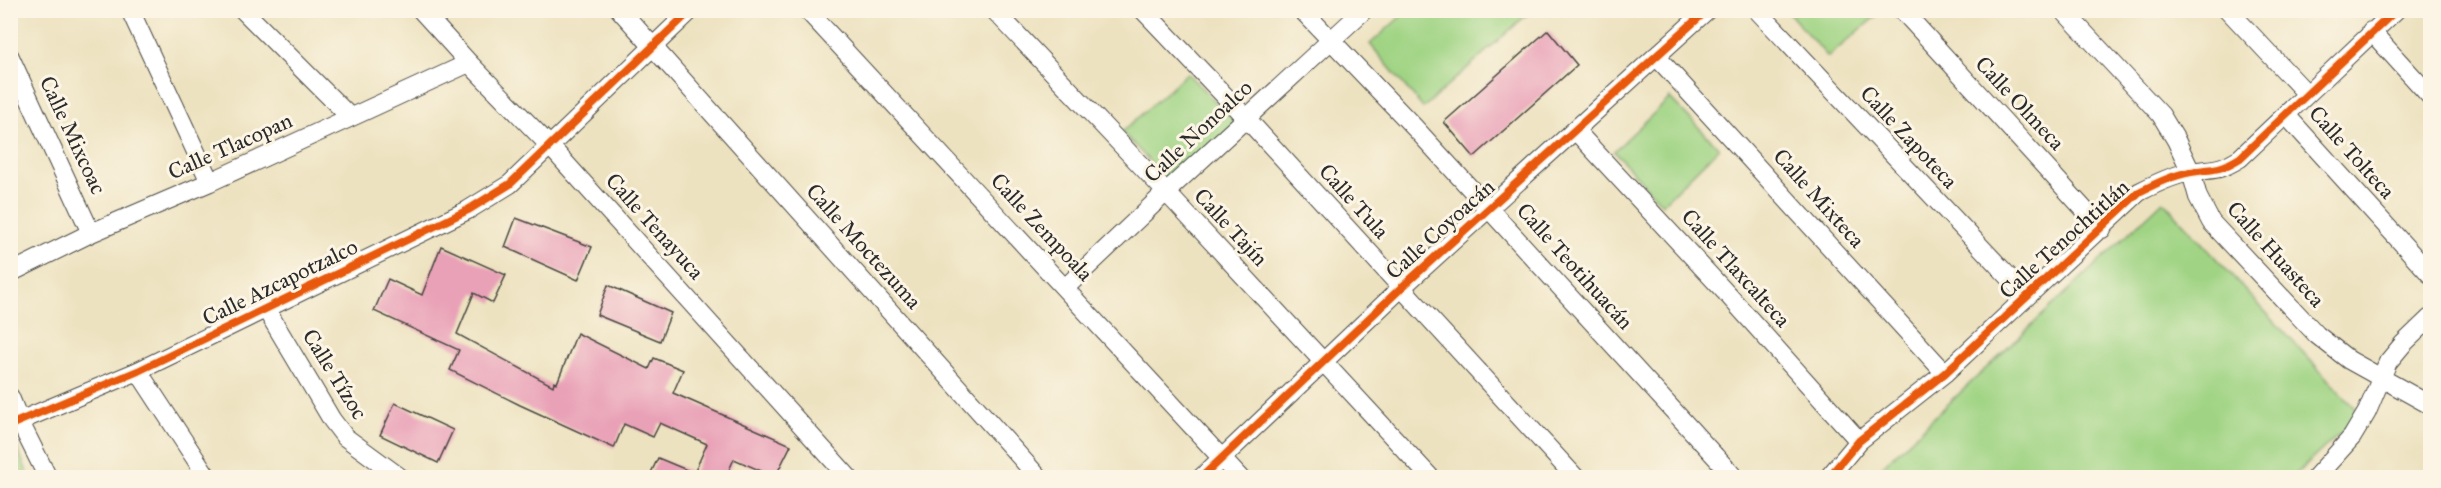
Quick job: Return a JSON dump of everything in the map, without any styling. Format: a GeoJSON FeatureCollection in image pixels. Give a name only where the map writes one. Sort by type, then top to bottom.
{"type":"FeatureCollection","features":[{"type":"Feature","properties":{"kind":"street"},"geometry":{"type":"LineString","coordinates":[[130,10],[210,182]]}},
{"type":"Feature","properties":{"kind":"street"},"geometry":{"type":"LineString","coordinates":[[243,10],[350,117]]}},
{"type":"Feature","properties":{"kind":"street","name":"Calle Tenayuca"},"geometry":{"type":"LineString","coordinates":[[421,10],[549,145],[849,477]]}},
{"type":"Feature","properties":{"kind":"street","name":"Calle Moctezuma"},"geometry":{"type":"LineString","coordinates":[[620,10],[1039,477]]}},
{"type":"Feature","properties":{"kind":"street","name":"Calle Azcapotzalco"},"geometry":{"type":"LineString","coordinates":[[15,423],[138,371],[468,210],[510,184],[691,10]]}},
{"type":"Feature","properties":{"kind":"street","name":"Calle Zempoala"},"geometry":{"type":"LineString","coordinates":[[807,10],[1240,477]]}},
{"type":"Feature","properties":{"kind":"street","name":"Calle Tajín"},"geometry":{"type":"LineString","coordinates":[[994,10],[1431,477]]}},
{"type":"Feature","properties":{"kind":"street","name":"Calle Tula"},"geometry":{"type":"LineString","coordinates":[[1143,10],[1246,118],[1576,477]]}},
{"type":"Feature","properties":{"kind":"street","name":"Calle Teotihuacán"},"geometry":{"type":"LineString","coordinates":[[1302,10],[1416,128],[1735,477]]}},
{"type":"Feature","properties":{"kind":"street","name":"Calle Nonoalco"},"geometry":{"type":"LineString","coordinates":[[1065,288],[1364,10]]}},
{"type":"Feature","properties":{"kind":"street","name":"Calle Coyoacán"},"geometry":{"type":"LineString","coordinates":[[1201,477],[1401,288],[1707,10]]}},
{"type":"Feature","properties":{"kind":"street","name":"Calle Zapoteca"},"geometry":{"type":"LineString","coordinates":[[1757,10],[2027,296]]}},
{"type":"Feature","properties":{"kind":"street","name":"Calle Olmeca"},"geometry":{"type":"LineString","coordinates":[[1902,10],[2102,229]]}},
{"type":"Feature","properties":{"kind":"street","name":"Calle Huasteca"},"geometry":{"type":"LineString","coordinates":[[2063,10],[2161,115],[2191,172],[2198,197],[2211,222],[2317,335],[2349,360],[2430,405]]}},
{"type":"Feature","properties":{"kind":"street","name":"Calle Tolteca"},"geometry":{"type":"LineString","coordinates":[[2228,10],[2307,94]]}},
{"type":"Feature","properties":{"kind":"street","name":"Calle Tenochtitlán"},"geometry":{"type":"LineString","coordinates":[[1828,477],[1858,441],[1945,374],[2139,192],[2157,183],[2191,172],[2212,171],[2240,158],[2388,13]]}},
{"type":"Feature","properties":{"kind":"street"},"geometry":{"type":"LineString","coordinates":[[2371,31],[2430,96]]}},
{"type":"Feature","properties":{"kind":"street","name":"Calle Mixteca"},"geometry":{"type":"LineString","coordinates":[[1656,56],[1945,374]]}},
{"type":"Feature","properties":{"kind":"street","name":"Calle Mixcoac"},"geometry":{"type":"LineString","coordinates":[[10,57],[91,233]]}},
{"type":"Feature","properties":{"kind":"street","name":"Calle Tlacopan"},"geometry":{"type":"LineString","coordinates":[[10,273],[91,233],[210,182],[469,63]]}},
{"type":"Feature","properties":{"kind":"street","name":"Calle Tolteca"},"geometry":{"type":"LineString","coordinates":[[2286,115],[2430,274]]}},
{"type":"Feature","properties":{"kind":"street","name":"Calle Tlaxcalteca"},"geometry":{"type":"LineString","coordinates":[[1575,130],[1730,296],[1858,441]]}},
{"type":"Feature","properties":{"kind":"street","name":"Calle Tízoc"},"geometry":{"type":"LineString","coordinates":[[266,309],[332,420],[345,437],[401,477]]}},
{"type":"Feature","properties":{"kind":"street"},"geometry":{"type":"LineString","coordinates":[[2325,474],[2352,437],[2383,378],[2388,362],[2430,318]]}},
{"type":"Feature","properties":{"kind":"street"},"geometry":{"type":"LineString","coordinates":[[138,371],[208,477]]}},
{"type":"Feature","properties":{"kind":"street"},"geometry":{"type":"LineString","coordinates":[[10,397],[15,423],[48,477]]}},
{"type":"Feature","properties":{"kind":"green space"},"geometry":{"type":"Polygon","coordinates":[[[1407,11],[1531,11],[1423,108],[1370,44],[1407,11]]]}},
{"type":"Feature","properties":{"kind":"green space"},"geometry":{"type":"Polygon","coordinates":[[[1787,11],[1882,11],[1828,57],[1787,11]]]}},
{"type":"Feature","properties":{"kind":"green space"},"geometry":{"type":"Polygon","coordinates":[[[1187,73],[1238,125],[1171,184],[1122,132],[1187,73]]]}},
{"type":"Feature","properties":{"kind":"green space"},"geometry":{"type":"Polygon","coordinates":[[[1670,98],[1719,148],[1662,204],[1614,151],[1670,98]]]}},
{"type":"Feature","properties":{"kind":"green space"},"geometry":{"type":"Polygon","coordinates":[[[2163,201],[2360,414],[2293,477],[1870,478],[2163,201]]]}},
{"type":"Feature","properties":{"kind":"green space"},"geometry":{"type":"Polygon","coordinates":[[[11,443],[16,445],[29,477],[11,477],[11,443]]]}},
{"type":"Feature","properties":{"kind":"building"},"geometry":{"type":"Polygon","coordinates":[[[1548,30],[1577,65],[1474,157],[1444,122],[1548,30]]]}},
{"type":"Feature","properties":{"kind":"building"},"geometry":{"type":"Polygon","coordinates":[[[516,218],[592,247],[578,280],[505,247],[516,218]]]}},
{"type":"Feature","properties":{"kind":"building"},"geometry":{"type":"Polygon","coordinates":[[[441,246],[506,275],[493,303],[474,293],[457,334],[553,386],[554,382],[557,383],[577,333],[649,369],[654,358],[683,370],[673,393],[791,445],[775,477],[734,459],[726,477],[649,477],[658,458],[694,473],[707,444],[660,423],[653,437],[624,424],[614,448],[450,370],[459,350],[374,311],[388,279],[422,295],[441,246]]]}},
{"type":"Feature","properties":{"kind":"building"},"geometry":{"type":"Polygon","coordinates":[[[608,285],[671,313],[660,341],[597,315],[608,285]]]}},
{"type":"Feature","properties":{"kind":"building"},"geometry":{"type":"Polygon","coordinates":[[[395,403],[453,430],[438,463],[380,435],[395,403]]]}},
{"type":"Feature","properties":{"kind":"cycle path"},"geometry":{"type":"LineString","coordinates":[[10,425],[138,371],[468,210],[510,184],[691,10]]}},
{"type":"Feature","properties":{"kind":"cycle path"},"geometry":{"type":"LineString","coordinates":[[1201,478],[1401,288],[1707,10]]}},
{"type":"Feature","properties":{"kind":"cycle path"},"geometry":{"type":"LineString","coordinates":[[1828,478],[1859,441],[1945,373],[2139,192],[2178,175],[2221,168],[2240,158],[2396,10]]}}]}
